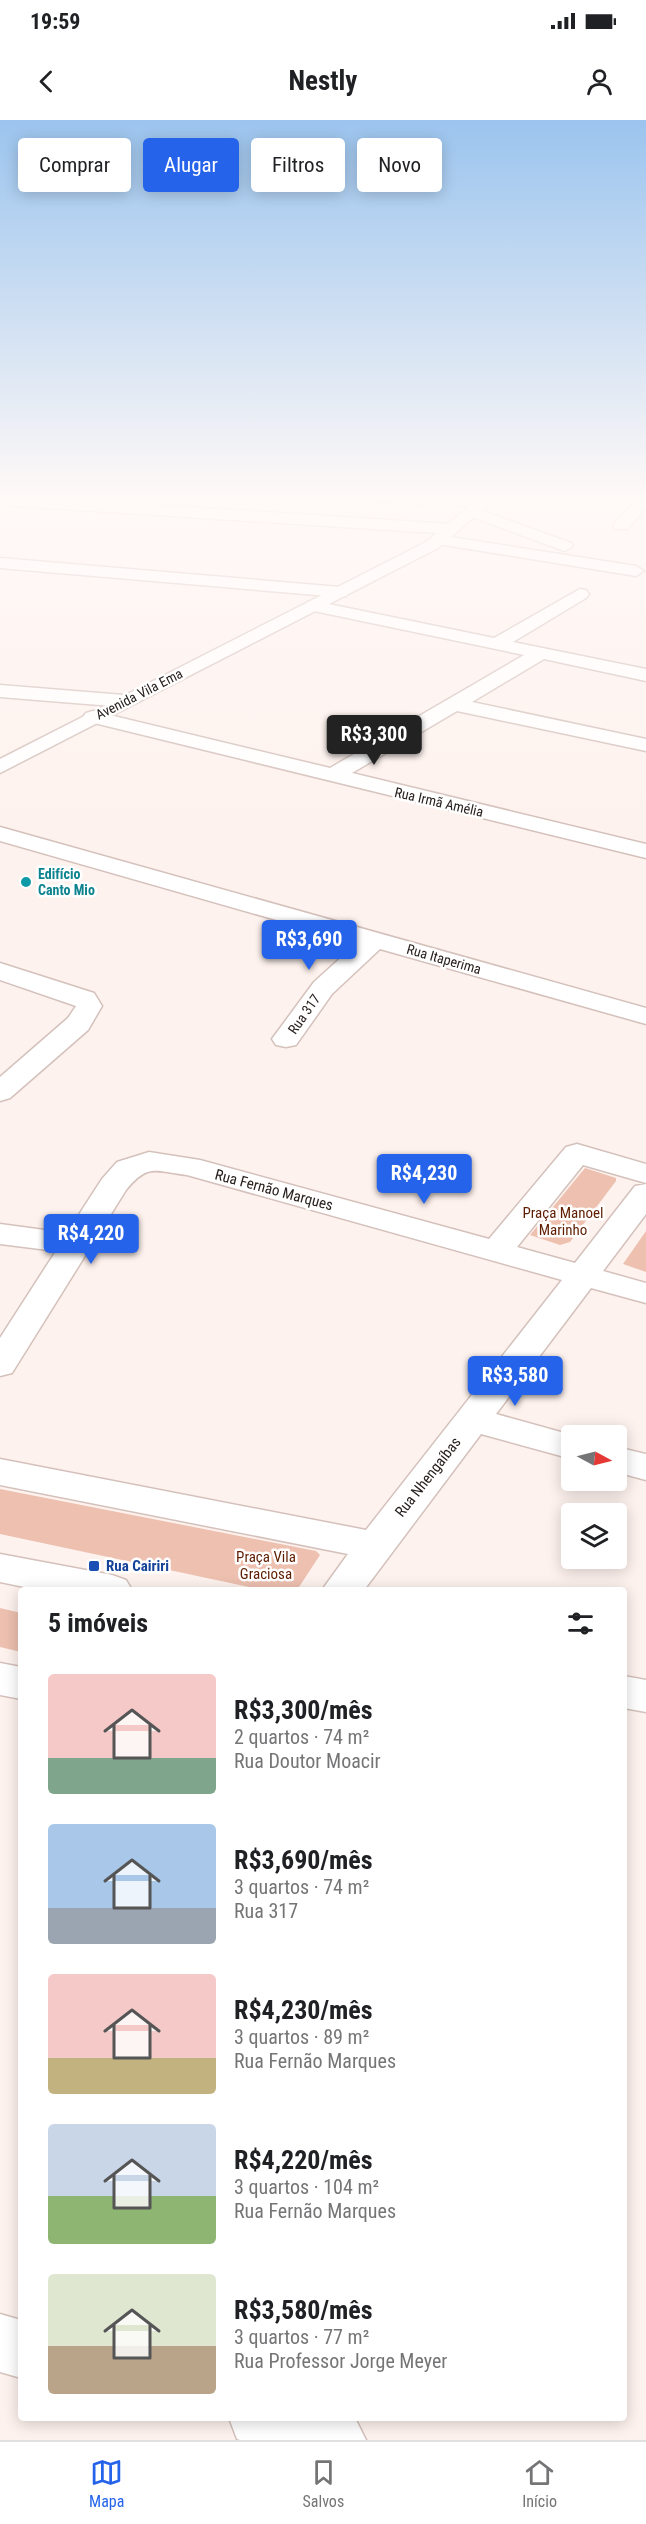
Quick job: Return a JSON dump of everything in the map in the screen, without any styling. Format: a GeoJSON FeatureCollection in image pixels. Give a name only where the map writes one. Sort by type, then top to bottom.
{"type":"FeatureCollection","features":[{"type":"Feature","properties":{"kind":"street","name":"Avenida Vila Ema"},"geometry":{"type":"LineString","coordinates":[[0,767],[93,717],[321,602]]}},
{"type":"Feature","properties":{"kind":"street"},"geometry":{"type":"LineString","coordinates":[[498,643],[566,602]]}},
{"type":"Feature","properties":{"kind":"street"},"geometry":{"type":"LineString","coordinates":[[314,606],[646,675]]}},
{"type":"Feature","properties":{"kind":"street"},"geometry":{"type":"LineString","coordinates":[[332,776],[541,653]]}},
{"type":"Feature","properties":{"kind":"street"},"geometry":{"type":"LineString","coordinates":[[0,692],[125,701]]}},
{"type":"Feature","properties":{"kind":"street"},"geometry":{"type":"LineString","coordinates":[[452,704],[646,745]]}},
{"type":"Feature","properties":{"kind":"street","name":"Rua Irmã Amélia"},"geometry":{"type":"LineString","coordinates":[[93,717],[646,851]]}},
{"type":"Feature","properties":{"kind":"street","name":"Rua Itaperima"},"geometry":{"type":"LineString","coordinates":[[0,834],[646,1016]]}},
{"type":"Feature","properties":{"kind":"street","name":"Rua 317"},"geometry":{"type":"LineString","coordinates":[[286,1039],[314,997],[375,940]]}},
{"type":"Feature","properties":{"kind":"street"},"geometry":{"type":"LineString","coordinates":[[0,971],[85,999],[89,1006],[78,1024],[0,1092]]}},
{"type":"Feature","properties":{"kind":"street"},"geometry":{"type":"LineString","coordinates":[[497,1251],[577,1153],[646,1174]]}},
{"type":"Feature","properties":{"kind":"street","name":"Rua Fernão Marques"},"geometry":{"type":"LineString","coordinates":[[0,1365],[74,1244],[113,1186],[128,1168],[149,1161],[189,1166],[646,1293]]}},
{"type":"Feature","properties":{"kind":"street","name":"Rua Nhengaíbas"},"geometry":{"type":"LineString","coordinates":[[344,1587],[646,1193]]}},
{"type":"Feature","properties":{"kind":"street"},"geometry":{"type":"LineString","coordinates":[[0,1233],[74,1244]]}},
{"type":"Feature","properties":{"kind":"street"},"geometry":{"type":"LineString","coordinates":[[472,1420],[561,1444]]}},
{"type":"Feature","properties":{"kind":"street"},"geometry":{"type":"LineString","coordinates":[[627,1462],[646,1467]]}},
{"type":"Feature","properties":{"kind":"street"},"geometry":{"type":"LineString","coordinates":[[0,1472],[375,1546]]}},
{"type":"Feature","properties":{"kind":"street"},"geometry":{"type":"LineString","coordinates":[[0,1568],[97,1587]]}},
{"type":"Feature","properties":{"kind":"street"},"geometry":{"type":"LineString","coordinates":[[0,1679],[18,1682]]}},
{"type":"Feature","properties":{"kind":"street"},"geometry":{"type":"LineString","coordinates":[[627,1693],[646,1696]]}},
{"type":"Feature","properties":{"kind":"street"},"geometry":{"type":"LineString","coordinates":[[0,2343],[18,2348]]}},
{"type":"Feature","properties":{"kind":"street"},"geometry":{"type":"LineString","coordinates":[[269,2421],[336,2440]]}},
{"type":"Feature","properties":{"kind":"green space","name":"Praça Manoel Marinho"},"geometry":{"type":"Polygon","coordinates":[[[585,1168],[616,1178],[616,1181],[570,1242],[560,1245],[530,1235],[585,1168]]]}},
{"type":"Feature","properties":{"kind":"green space","name":"Praça Manoel Marinho"},"geometry":{"type":"Polygon","coordinates":[[[646,1231],[646,1272],[623,1264],[646,1231]]]}},
{"type":"Feature","properties":{"kind":"green space","name":"Praça Vila Graciosa"},"geometry":{"type":"Polygon","coordinates":[[[0,1489],[316,1551],[320,1555],[299,1587],[249,1587],[0,1534],[0,1489]]]}},
{"type":"Feature","properties":{"kind":"green space"},"geometry":{"type":"Polygon","coordinates":[[[0,1608],[18,1612],[18,1651],[0,1647],[0,1608]]]}},
{"type":"Feature","properties":{"kind":"place","name":"Edifício Canto Mio"},"geometry":{"type":"Point","coordinates":[26,882]}},
{"type":"Feature","properties":{"kind":"place","name":"Rua Cairiri"},"geometry":{"type":"Point","coordinates":[94,1566]}}]}
